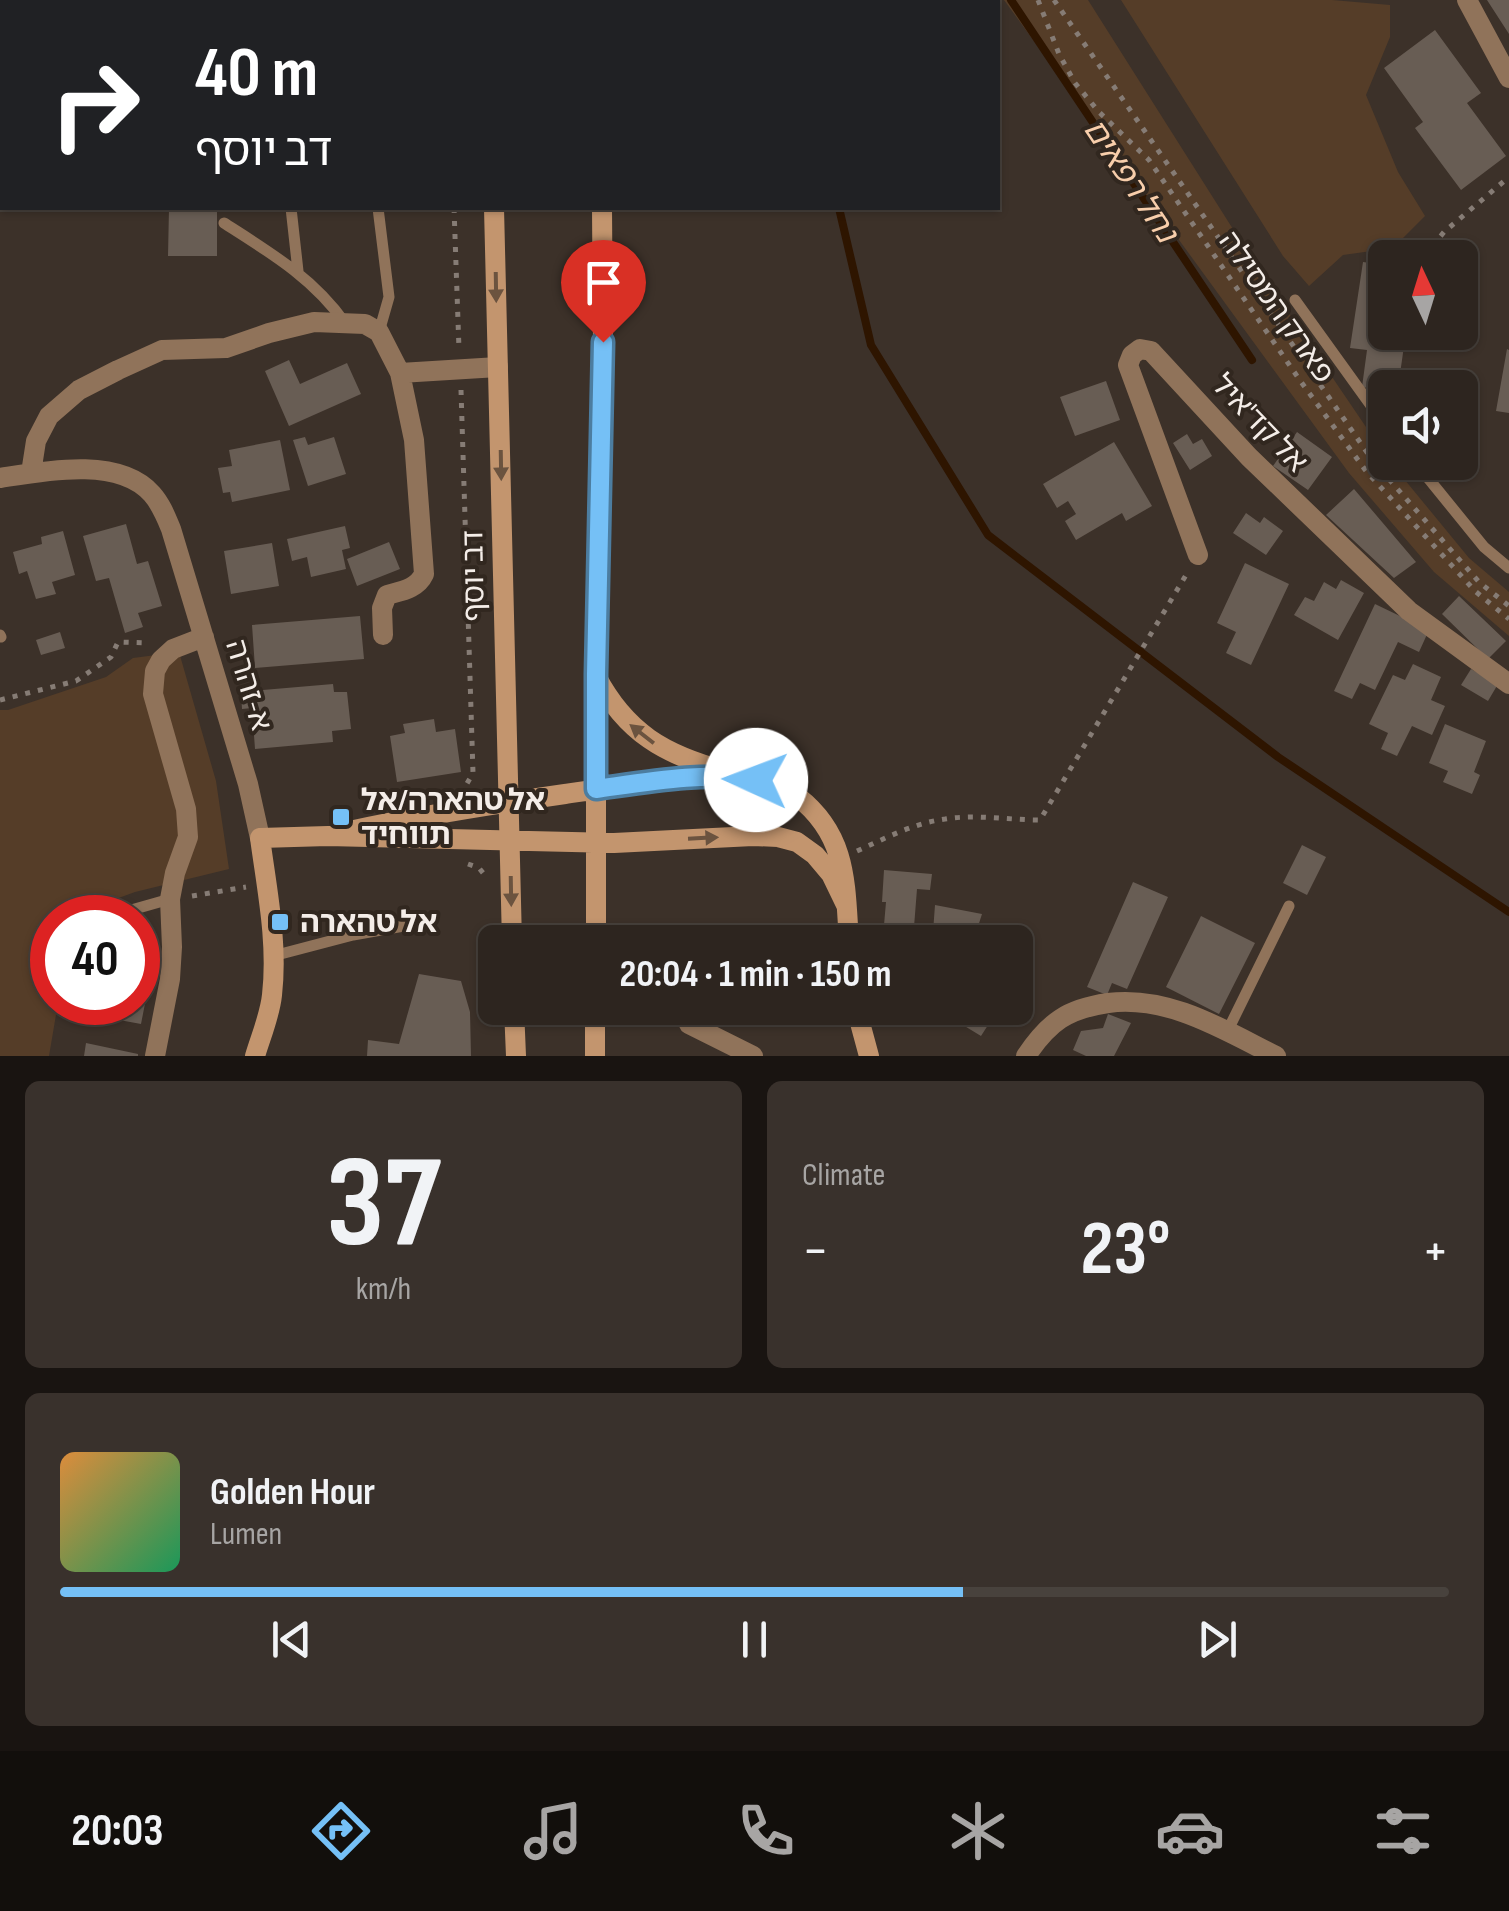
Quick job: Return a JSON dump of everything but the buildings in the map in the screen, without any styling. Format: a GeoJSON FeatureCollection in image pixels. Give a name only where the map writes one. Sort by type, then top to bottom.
{"type":"FeatureCollection","features":[{"type":"Feature","properties":{"kind":"main road","name":"דב יוסף"},"geometry":{"type":"LineString","coordinates":[[494,210],[512,925]]}},
{"type":"Feature","properties":{"kind":"main road"},"geometry":{"type":"LineString","coordinates":[[596,925],[602,210]]}},
{"type":"Feature","properties":{"kind":"main road"},"geometry":{"type":"LineString","coordinates":[[596,674],[619,713],[652,742],[704,765],[789,792],[812,810],[830,832],[841,858],[848,925]]}},
{"type":"Feature","properties":{"kind":"main road"},"geometry":{"type":"LineString","coordinates":[[328,836],[464,808],[658,781],[726,777],[764,782]]}},
{"type":"Feature","properties":{"kind":"main road"},"geometry":{"type":"LineString","coordinates":[[739,836],[754,828],[764,816],[768,803],[764,782]]}},
{"type":"Feature","properties":{"kind":"main road"},"geometry":{"type":"LineString","coordinates":[[260,838],[596,842],[778,837],[810,850],[831,874],[846,905]]}},
{"type":"Feature","properties":{"kind":"main road","name":"א-זהרה"},"geometry":{"type":"LineString","coordinates":[[255,1056],[272,1000],[274,956],[260,838]]}},
{"type":"Feature","properties":{"kind":"main road"},"geometry":{"type":"LineString","coordinates":[[515,1025],[516,1056]]}},
{"type":"Feature","properties":{"kind":"main road"},"geometry":{"type":"LineString","coordinates":[[595,1056],[596,1025]]}},
{"type":"Feature","properties":{"kind":"main road"},"geometry":{"type":"LineString","coordinates":[[861,1025],[869,1056]]}},
{"type":"Feature","properties":{"kind":"street"},"geometry":{"type":"LineString","coordinates":[[1467,0],[1509,78]]}},
{"type":"Feature","properties":{"kind":"street"},"geometry":{"type":"LineString","coordinates":[[31,473],[36,441],[49,416],[79,390],[162,350],[226,348],[314,322],[364,324],[379,332],[400,373],[414,440],[424,574],[412,587],[387,595],[382,608],[383,636]]}},
{"type":"Feature","properties":{"kind":"street","name":"אל קד'איל"},"geometry":{"type":"LineString","coordinates":[[1198,555],[1128,365],[1140,349],[1151,351],[1249,457],[1409,611],[1509,684]]}},
{"type":"Feature","properties":{"kind":"street"},"geometry":{"type":"LineString","coordinates":[[400,373],[498,367]]}},
{"type":"Feature","properties":{"kind":"street","name":"א-זהרה"},"geometry":{"type":"LineString","coordinates":[[0,478],[108,470],[132,477],[151,492],[171,529],[248,784],[260,838]]}},
{"type":"Feature","properties":{"kind":"street"},"geometry":{"type":"LineString","coordinates":[[155,1056],[170,979],[170,899],[188,838],[186,809],[153,694],[155,672],[173,649],[204,638]]}},
{"type":"Feature","properties":{"kind":"street"},"geometry":{"type":"LineString","coordinates":[[1026,1056],[1039,1037],[1062,1016],[1083,1007],[1124,1001],[1157,1004],[1202,1019],[1276,1056]]}},
{"type":"Feature","properties":{"kind":"street"},"geometry":{"type":"LineString","coordinates":[[691,1025],[753,1056]]}},
{"type":"Feature","properties":{"kind":"lane"},"geometry":{"type":"LineString","coordinates":[[291,210],[298,272]]}},
{"type":"Feature","properties":{"kind":"lane"},"geometry":{"type":"LineString","coordinates":[[378,210],[389,297],[379,332]]}},
{"type":"Feature","properties":{"kind":"lane"},"geometry":{"type":"LineString","coordinates":[[224,223],[298,272],[328,300],[346,324]]}},
{"type":"Feature","properties":{"kind":"lane"},"geometry":{"type":"LineString","coordinates":[[1295,300],[1368,401]]}},
{"type":"Feature","properties":{"kind":"lane"},"geometry":{"type":"LineString","coordinates":[[1430,480],[1484,547],[1509,568]]}},
{"type":"Feature","properties":{"kind":"lane"},"geometry":{"type":"LineString","coordinates":[[160,902],[170,899]]}},
{"type":"Feature","properties":{"kind":"lane"},"geometry":{"type":"LineString","coordinates":[[1227,1032],[1289,906]]}},
{"type":"Feature","properties":{"kind":"lane"},"geometry":{"type":"LineString","coordinates":[[274,956],[353,935],[416,924]]}},
{"type":"Feature","properties":{"kind":"path","name":"פארק המסילה"},"geometry":{"type":"LineString","coordinates":[[1038,0],[1075,83],[1098,112],[1149,160],[1366,471],[1475,591],[1509,619]]}},
{"type":"Feature","properties":{"kind":"path"},"geometry":{"type":"LineString","coordinates":[[1054,0],[1374,462],[1479,582],[1509,606]]}},
{"type":"Feature","properties":{"kind":"path"},"geometry":{"type":"LineString","coordinates":[[1437,240],[1509,177]]}},
{"type":"Feature","properties":{"kind":"path"},"geometry":{"type":"LineString","coordinates":[[454,210],[473,773],[463,790],[464,808]]}},
{"type":"Feature","properties":{"kind":"path"},"geometry":{"type":"LineString","coordinates":[[841,858],[906,828],[945,818],[1040,820],[1198,555]]}},
{"type":"Feature","properties":{"kind":"path"},"geometry":{"type":"LineString","coordinates":[[0,700],[76,681],[111,658],[118,642],[152,642]]}},
{"type":"Feature","properties":{"kind":"path"},"geometry":{"type":"LineString","coordinates":[[465,840],[465,864],[479,868],[488,882]]}},
{"type":"Feature","properties":{"kind":"path"},"geometry":{"type":"LineString","coordinates":[[170,899],[266,884]]}},
{"type":"Feature","properties":{"kind":"shaded area"},"geometry":{"type":"Polygon","coordinates":[[[1004,0],[1088,0],[1250,256],[1368,430],[1368,480],[1405,480],[1469,558],[1509,592],[1509,636],[1434,572],[1349,473],[1004,0]]]}},
{"type":"Feature","properties":{"kind":"shaded area"},"geometry":{"type":"Polygon","coordinates":[[[1121,0],[1332,0],[1390,5],[1390,37],[1366,95],[1398,172],[1425,216],[1401,240],[1368,240],[1368,252],[1343,255],[1309,286],[1283,256],[1121,0]]]}},
{"type":"Feature","properties":{"kind":"shaded area"},"geometry":{"type":"Polygon","coordinates":[[[179,652],[216,781],[229,869],[127,895],[30,895],[30,1025],[54,1025],[49,1056],[0,1056],[0,710],[106,677],[133,658],[179,652]]]}},
{"type":"Feature","properties":{"kind":"waterway","name":"נחל רפאים"},"geometry":{"type":"LineString","coordinates":[[1011,0],[1252,360]]}},
{"type":"Feature","properties":{"kind":"waterway"},"geometry":{"type":"LineString","coordinates":[[839,210],[871,345],[988,535],[1278,757],[1509,912]]}},
{"type":"Feature","properties":{"kind":"place","name":"אל טהארה/אל תווחיד"},"geometry":{"type":"Point","coordinates":[341,817]}},
{"type":"Feature","properties":{"kind":"place","name":"אל טהארה"},"geometry":{"type":"Point","coordinates":[280,922]}},
{"type":"Feature","properties":{"kind":"route"},"geometry":{"type":"LineString","coordinates":[[603,342],[596,789],[710,778],[756,780]]}}]}
